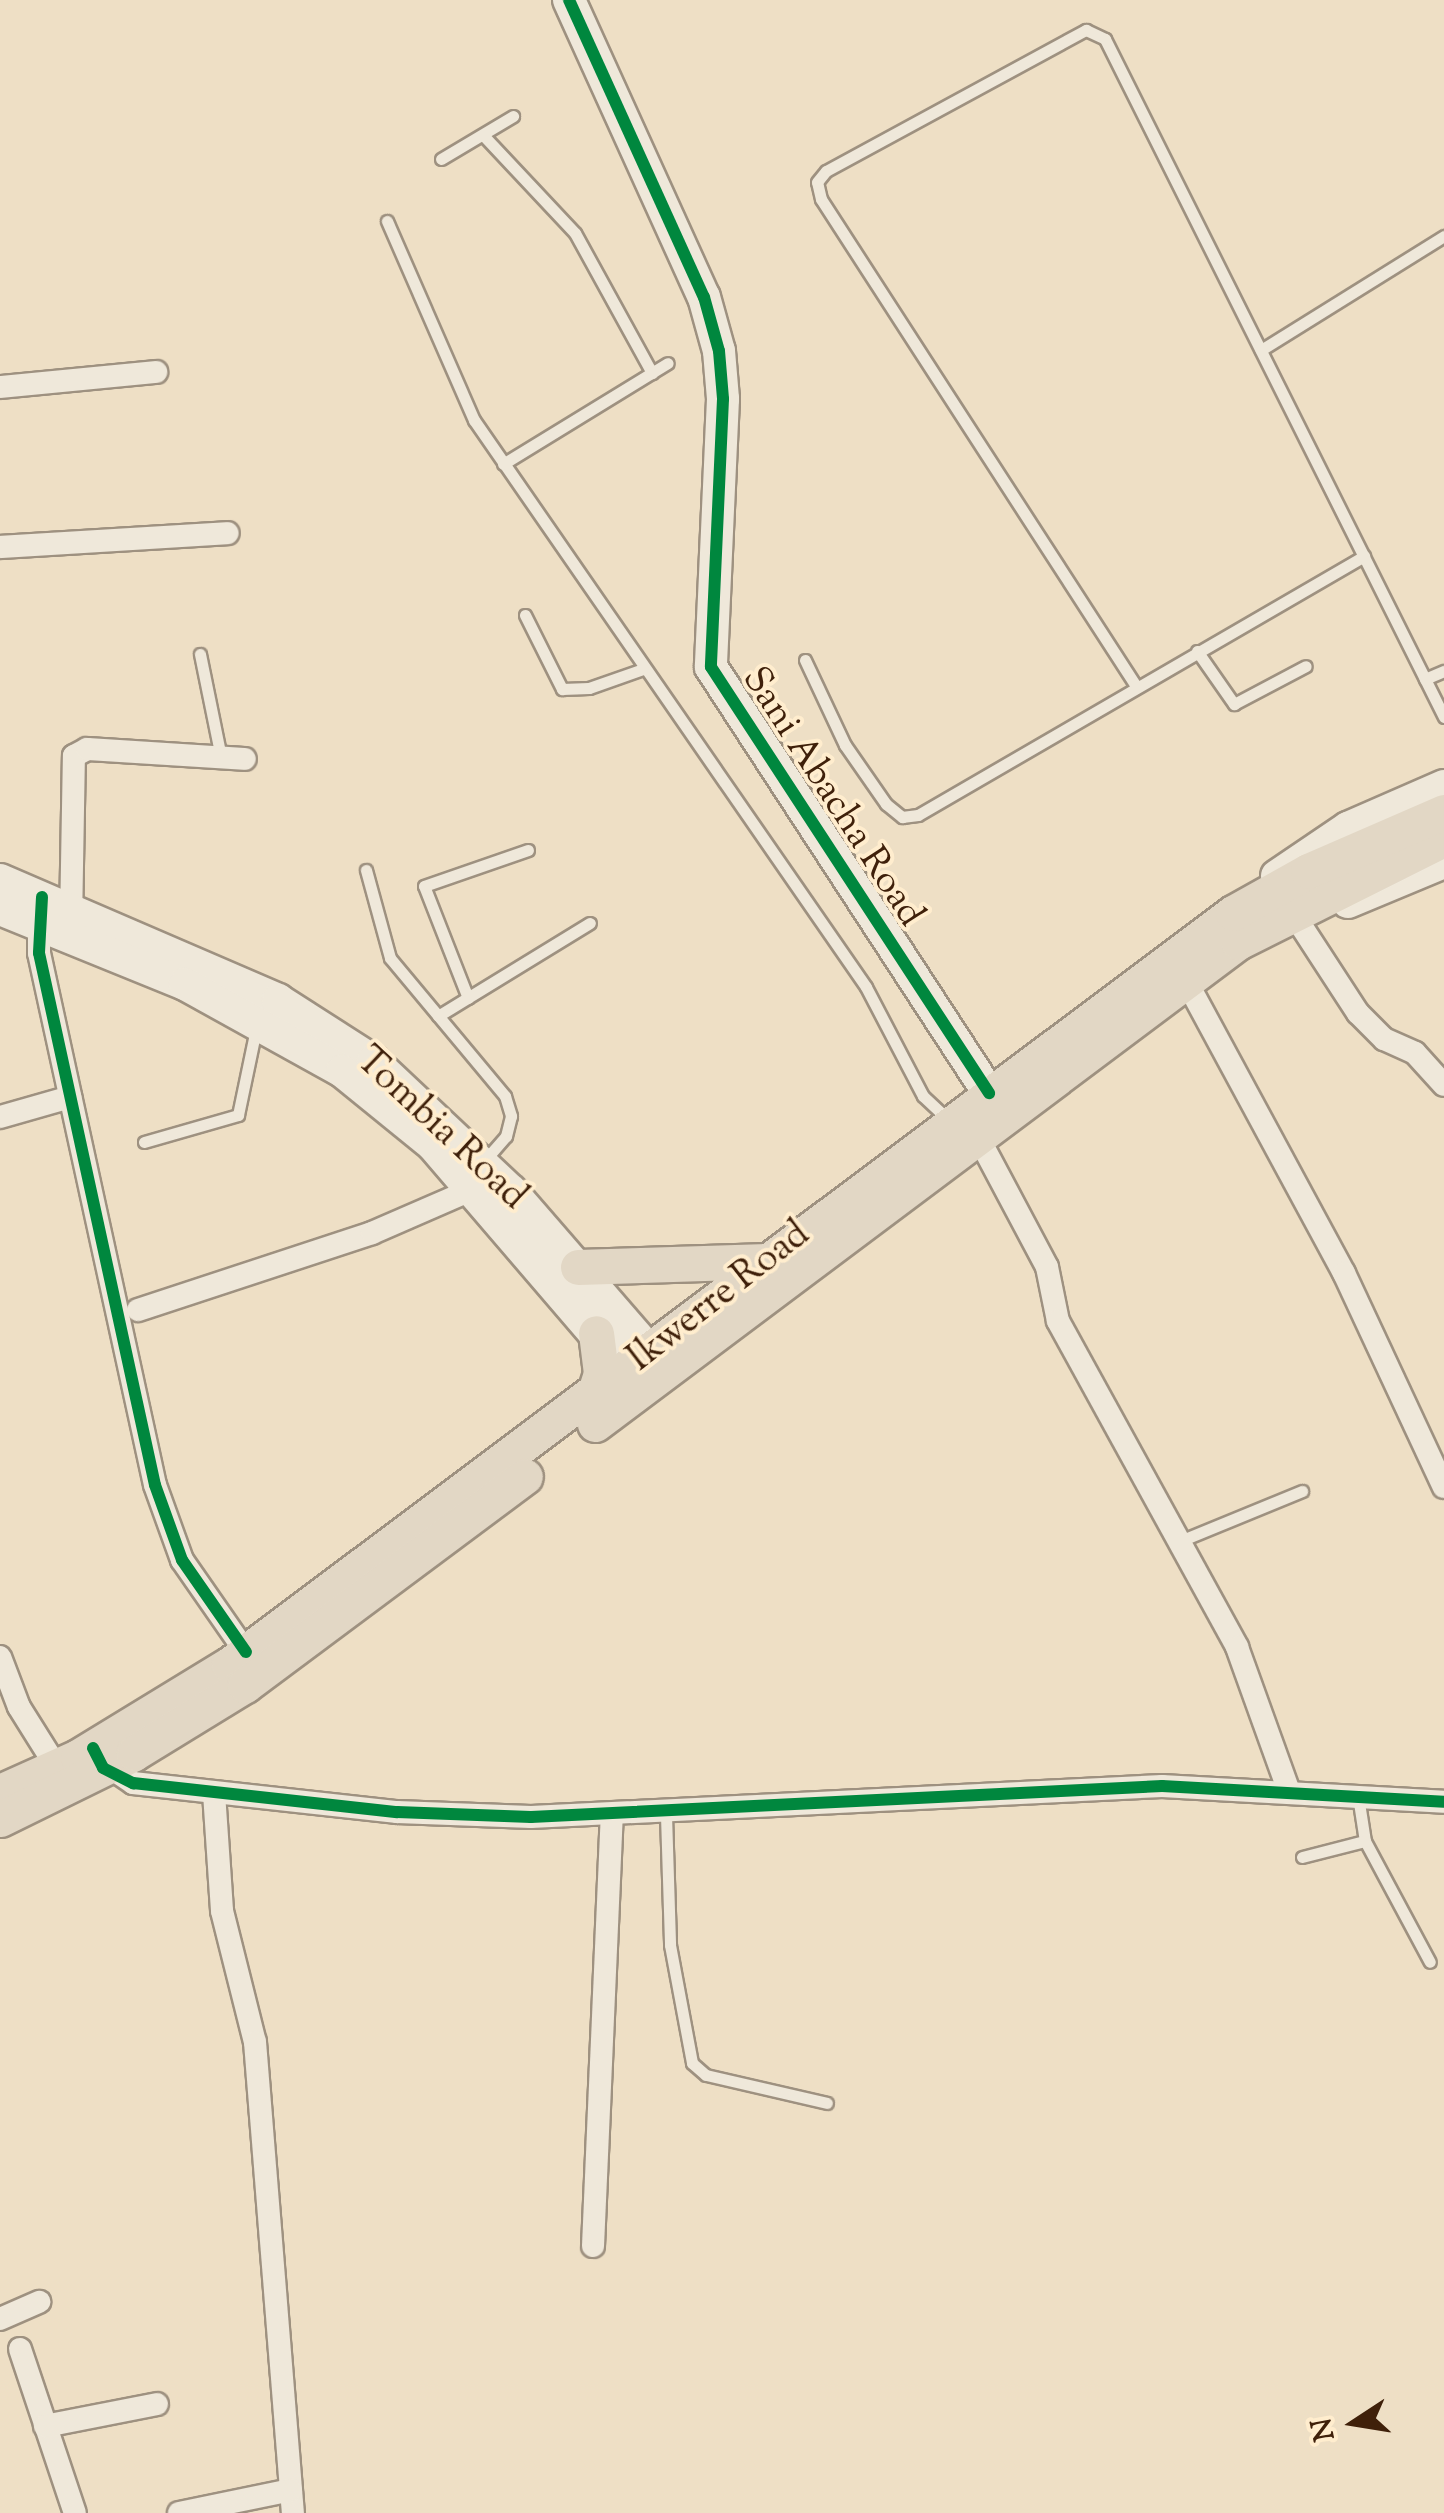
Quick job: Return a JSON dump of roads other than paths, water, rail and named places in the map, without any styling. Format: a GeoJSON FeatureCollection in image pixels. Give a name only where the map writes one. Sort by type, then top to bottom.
{"type":"FeatureCollection","features":[{"type":"Feature","properties":{"kind":"main road","name":"Ikwerre Road"},"geometry":{"type":"LineString","coordinates":[[0,1792],[56,1766],[98,1758],[245,1686],[645,1371],[965,1130],[989,1093],[1234,913],[1308,872],[1444,812]]}},
{"type":"Feature","properties":{"kind":"main road","name":"Ikwerre Road"},"geometry":{"type":"LineString","coordinates":[[0,1819],[98,1758],[594,1395],[645,1371],[767,1260],[1280,917],[1444,839]]}},
{"type":"Feature","properties":{"kind":"main road"},"geometry":{"type":"LineString","coordinates":[[578,1267],[767,1260]]}},
{"type":"Feature","properties":{"kind":"main road"},"geometry":{"type":"LineString","coordinates":[[594,1395],[601,1354],[596,1333]]}},
{"type":"Feature","properties":{"kind":"street","name":"Sani Abacha Road"},"geometry":{"type":"LineString","coordinates":[[569,0],[704,297],[718,352],[723,399],[712,668],[989,1093]]}},
{"type":"Feature","properties":{"kind":"street"},"geometry":{"type":"LineString","coordinates":[[0,387],[156,372]]}},
{"type":"Feature","properties":{"kind":"street"},"geometry":{"type":"LineString","coordinates":[[0,548],[228,533]]}},
{"type":"Feature","properties":{"kind":"street"},"geometry":{"type":"LineString","coordinates":[[245,759],[88,749],[74,756],[56,917],[70,1096],[165,1521],[203,1597],[246,1652]]}},
{"type":"Feature","properties":{"kind":"street"},"geometry":{"type":"LineString","coordinates":[[1234,913],[1321,844],[1444,786]]}},
{"type":"Feature","properties":{"kind":"street"},"geometry":{"type":"LineString","coordinates":[[1444,862],[1298,921],[1188,977],[1344,1273],[1444,1487]]}},
{"type":"Feature","properties":{"kind":"street","name":"Tombia Road"},"geometry":{"type":"LineString","coordinates":[[0,880],[56,917],[258,1020],[392,1108],[478,1175],[578,1267],[645,1371]]}},
{"type":"Feature","properties":{"kind":"street","name":"Tombia Road"},"geometry":{"type":"LineString","coordinates":[[0,909],[56,917],[278,1000],[373,1061],[478,1175],[596,1333],[645,1371]]}},
{"type":"Feature","properties":{"kind":"street"},"geometry":{"type":"LineString","coordinates":[[1298,921],[1358,1013],[1384,1039],[1421,1059],[1444,1085]]}},
{"type":"Feature","properties":{"kind":"street"},"geometry":{"type":"LineString","coordinates":[[1421,1059],[1444,1048]]}},
{"type":"Feature","properties":{"kind":"street"},"geometry":{"type":"LineString","coordinates":[[0,1117],[70,1096]]}},
{"type":"Feature","properties":{"kind":"street"},"geometry":{"type":"LineString","coordinates":[[965,1130],[1047,1266],[1058,1321],[1180,1541],[1263,1707],[1288,1789]]}},
{"type":"Feature","properties":{"kind":"street"},"geometry":{"type":"LineString","coordinates":[[138,1310],[372,1232],[478,1175]]}},
{"type":"Feature","properties":{"kind":"street"},"geometry":{"type":"LineString","coordinates":[[0,1657],[20,1707],[56,1766]]}},
{"type":"Feature","properties":{"kind":"street"},"geometry":{"type":"LineString","coordinates":[[98,1758],[133,1784],[397,1812],[666,1816],[1038,1789],[1288,1789],[1444,1802]]}},
{"type":"Feature","properties":{"kind":"street"},"geometry":{"type":"LineString","coordinates":[[179,2513],[292,2502],[255,2042],[222,1911],[214,1793]]}},
{"type":"Feature","properties":{"kind":"street"},"geometry":{"type":"LineString","coordinates":[[592,2246],[612,1816]]}},
{"type":"Feature","properties":{"kind":"street"},"geometry":{"type":"LineString","coordinates":[[0,2319],[38,2302]]}},
{"type":"Feature","properties":{"kind":"street"},"geometry":{"type":"LineString","coordinates":[[20,2349],[74,2513]]}},
{"type":"Feature","properties":{"kind":"street"},"geometry":{"type":"LineString","coordinates":[[45,2426],[157,2404]]}},
{"type":"Feature","properties":{"kind":"lane"},"geometry":{"type":"LineString","coordinates":[[1136,686],[821,198],[817,182],[826,172],[1086,30],[1099,32],[1444,716]]}},
{"type":"Feature","properties":{"kind":"lane"},"geometry":{"type":"LineString","coordinates":[[441,159],[513,116]]}},
{"type":"Feature","properties":{"kind":"lane"},"geometry":{"type":"LineString","coordinates":[[483,134],[575,233],[652,373]]}},
{"type":"Feature","properties":{"kind":"lane"},"geometry":{"type":"LineString","coordinates":[[386,221],[474,420],[866,987],[923,1096],[965,1130]]}},
{"type":"Feature","properties":{"kind":"lane"},"geometry":{"type":"LineString","coordinates":[[1261,350],[1444,236]]}},
{"type":"Feature","properties":{"kind":"lane"},"geometry":{"type":"LineString","coordinates":[[503,464],[668,363]]}},
{"type":"Feature","properties":{"kind":"lane"},"geometry":{"type":"LineString","coordinates":[[805,660],[845,745],[902,817],[918,815],[1364,556]]}},
{"type":"Feature","properties":{"kind":"lane"},"geometry":{"type":"LineString","coordinates":[[526,616],[562,689],[589,688],[643,669]]}},
{"type":"Feature","properties":{"kind":"lane"},"geometry":{"type":"LineString","coordinates":[[1197,651],[1234,704],[1306,666]]}},
{"type":"Feature","properties":{"kind":"lane"},"geometry":{"type":"LineString","coordinates":[[200,654],[221,757]]}},
{"type":"Feature","properties":{"kind":"lane"},"geometry":{"type":"LineString","coordinates":[[1425,679],[1444,671]]}},
{"type":"Feature","properties":{"kind":"lane"},"geometry":{"type":"LineString","coordinates":[[468,998],[424,886],[528,850]]}},
{"type":"Feature","properties":{"kind":"lane"},"geometry":{"type":"LineString","coordinates":[[366,870],[384,948],[504,1096],[510,1116],[506,1136],[478,1175]]}},
{"type":"Feature","properties":{"kind":"lane"},"geometry":{"type":"LineString","coordinates":[[438,1016],[590,923]]}},
{"type":"Feature","properties":{"kind":"lane"},"geometry":{"type":"LineString","coordinates":[[144,1142],[238,1115],[258,1020]]}},
{"type":"Feature","properties":{"kind":"lane"},"geometry":{"type":"LineString","coordinates":[[1180,1541],[1302,1491]]}},
{"type":"Feature","properties":{"kind":"lane"},"geometry":{"type":"LineString","coordinates":[[1358,1796],[1365,1841],[1430,1962]]}},
{"type":"Feature","properties":{"kind":"lane"},"geometry":{"type":"LineString","coordinates":[[666,1816],[670,1945],[692,2063],[706,2075],[827,2103]]}},
{"type":"Feature","properties":{"kind":"lane"},"geometry":{"type":"LineString","coordinates":[[1302,1857],[1365,1841]]}}]}
